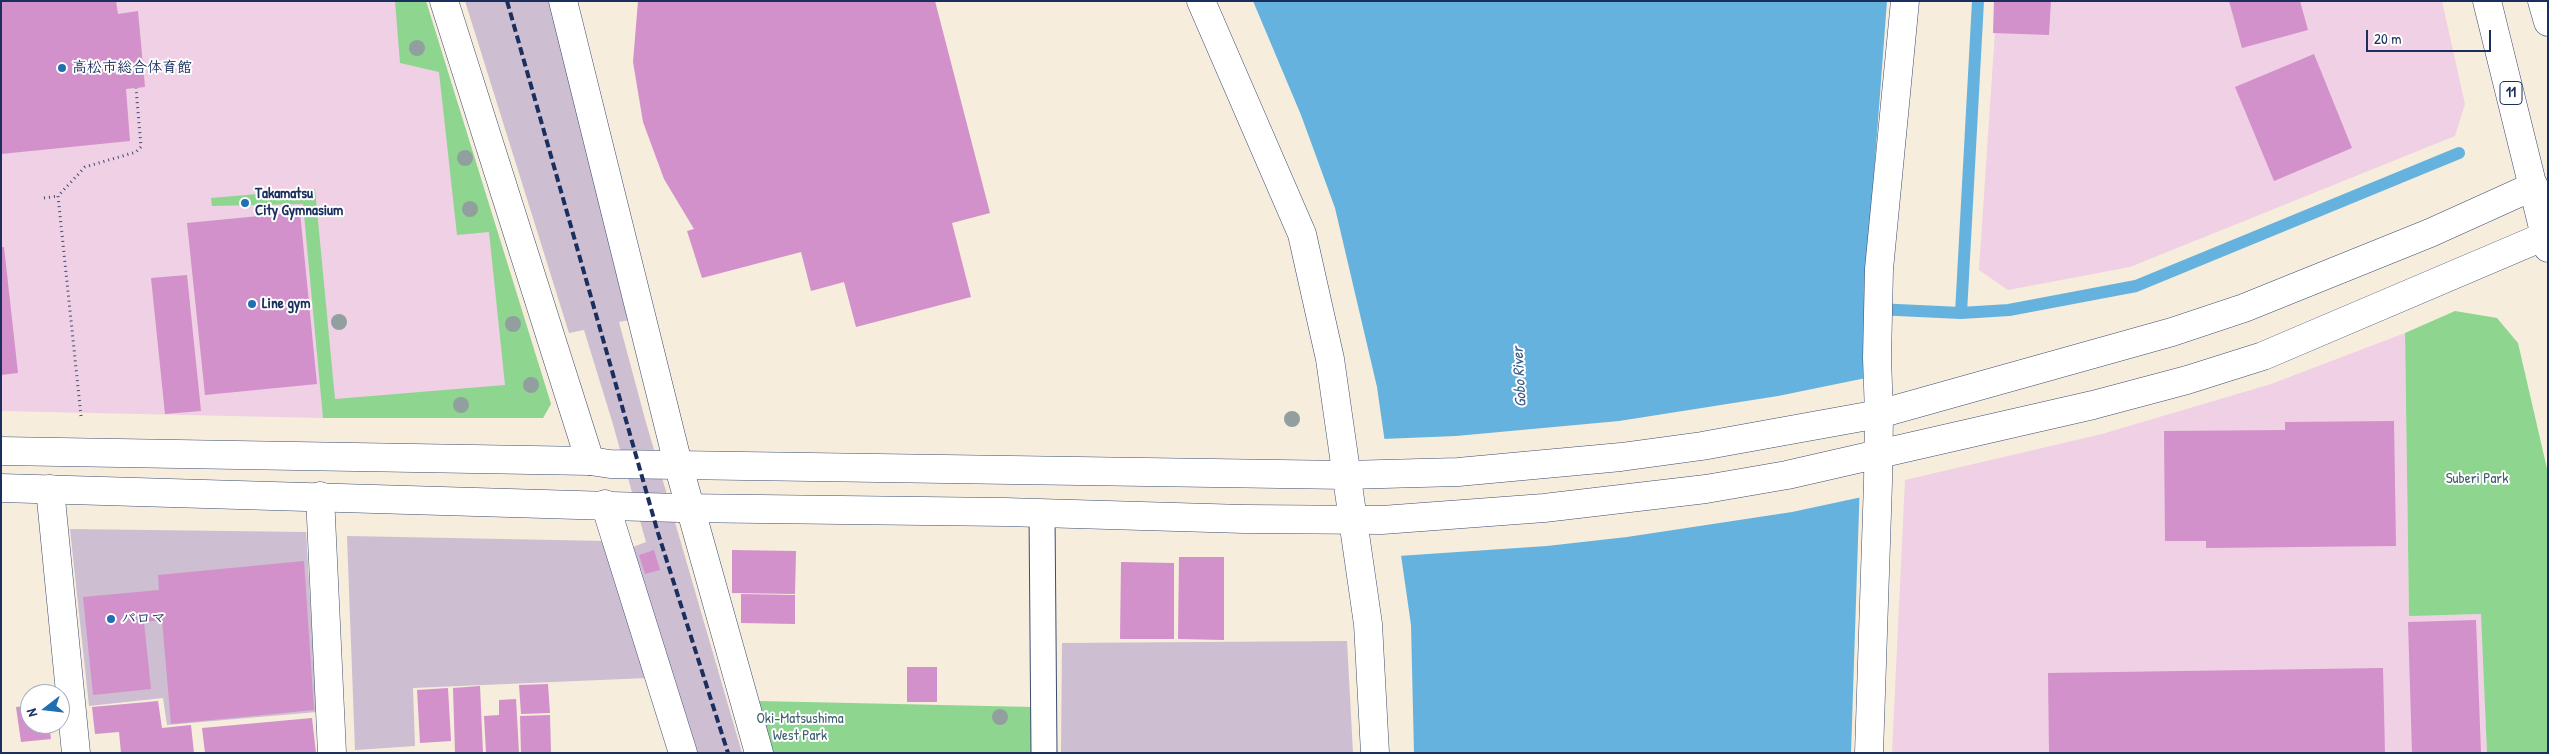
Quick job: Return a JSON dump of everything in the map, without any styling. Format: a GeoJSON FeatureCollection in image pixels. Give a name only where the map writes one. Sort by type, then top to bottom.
{"type":"FeatureCollection","features":[{"type":"Feature","properties":{"kind":"main road"},"geometry":{"type":"LineString","coordinates":[[444,1],[590,462]]}},
{"type":"Feature","properties":{"kind":"main road"},"geometry":{"type":"LineString","coordinates":[[563,1],[678,464],[760,753]]}},
{"type":"Feature","properties":{"kind":"main road"},"geometry":{"type":"LineString","coordinates":[[1201,1],[1302,234],[1330,358],[1368,624],[1375,753]]}},
{"type":"Feature","properties":{"kind":"main road"},"geometry":{"type":"LineString","coordinates":[[1869,753],[1873,414],[1880,269],[1905,1]]}},
{"type":"Feature","properties":{"kind":"main road","name":"11"},"geometry":{"type":"LineString","coordinates":[[2488,1],[2546,242]]}},
{"type":"Feature","properties":{"kind":"main road"},"geometry":{"type":"LineString","coordinates":[[2542,1],[2548,22]]}},
{"type":"Feature","properties":{"kind":"main road"},"geometry":{"type":"LineString","coordinates":[[1,450],[590,462],[610,464],[1346,475],[1458,472],[1621,457],[1756,437],[1873,414],[2172,332],[2244,308],[2430,232],[2534,186]]}},
{"type":"Feature","properties":{"kind":"main road"},"geometry":{"type":"LineString","coordinates":[[1,488],[690,507],[1353,520],[1382,520],[1544,508],[1642,497],[1778,477],[2093,405],[2263,356],[2546,242]]}},
{"type":"Feature","properties":{"kind":"main road"},"geometry":{"type":"LineString","coordinates":[[50,489],[76,753]]}},
{"type":"Feature","properties":{"kind":"main road"},"geometry":{"type":"LineString","coordinates":[[320,496],[332,753]]}},
{"type":"Feature","properties":{"kind":"main road"},"geometry":{"type":"LineString","coordinates":[[605,504],[683,753]]}},
{"type":"Feature","properties":{"kind":"lane"},"geometry":{"type":"LineString","coordinates":[[1042,514],[1044,753]]}},
{"type":"Feature","properties":{"kind":"path"},"geometry":{"type":"LineString","coordinates":[[44,198],[58,196],[85,167],[136,152],[142,147],[136,88]]}},
{"type":"Feature","properties":{"kind":"path"},"geometry":{"type":"LineString","coordinates":[[58,196],[82,423]]}},
{"type":"Feature","properties":{"kind":"shaded area","name":"Takamatsu City Gymnasium"},"geometry":{"type":"Polygon","coordinates":[[[1,1],[426,1],[551,404],[543,418],[323,418],[1,411],[1,1]]]}},
{"type":"Feature","properties":{"kind":"shaded area"},"geometry":{"type":"Polygon","coordinates":[[[465,1],[551,1],[634,319],[619,322],[645,419],[742,753],[695,753],[633,547],[646,542],[612,421],[584,330],[569,333],[465,1]]]}},
{"type":"Feature","properties":{"kind":"shaded area"},"geometry":{"type":"Polygon","coordinates":[[[1997,1],[2442,1],[2465,104],[2455,136],[2130,267],[2008,290],[1979,270],[1997,1]]]}},
{"type":"Feature","properties":{"kind":"shaded area"},"geometry":{"type":"Polygon","coordinates":[[[2405,333],[2409,615],[2482,614],[2487,753],[1892,753],[1905,480],[2102,434],[2271,384],[2405,333]]]}},
{"type":"Feature","properties":{"kind":"shaded area"},"geometry":{"type":"Polygon","coordinates":[[[70,529],[306,532],[317,712],[167,725],[163,698],[89,706],[70,529]]]}},
{"type":"Feature","properties":{"kind":"shaded area"},"geometry":{"type":"Polygon","coordinates":[[[347,536],[606,541],[647,678],[413,688],[415,746],[355,750],[347,536]]]}},
{"type":"Feature","properties":{"kind":"shaded area"},"geometry":{"type":"Polygon","coordinates":[[[1347,641],[1353,753],[1061,753],[1062,643],[1347,641]]]}},
{"type":"Feature","properties":{"kind":"green space"},"geometry":{"type":"Polygon","coordinates":[[[395,1],[426,1],[551,404],[543,418],[323,418],[303,204],[212,206],[211,198],[315,189],[335,399],[505,385],[489,232],[457,235],[439,72],[400,63],[395,1]]]}},
{"type":"Feature","properties":{"kind":"green space","name":"Suberi Park"},"geometry":{"type":"Polygon","coordinates":[[[2455,311],[2497,318],[2518,343],[2548,473],[2548,753],[2487,753],[2481,614],[2409,616],[2405,333],[2455,311]]]}},
{"type":"Feature","properties":{"kind":"green space","name":"Oki-Matsushima West Park"},"geometry":{"type":"Polygon","coordinates":[[[759,701],[1034,707],[1034,753],[773,753],[759,701]]]}},
{"type":"Feature","properties":{"kind":"water","name":"Gobo River"},"geometry":{"type":"Polygon","coordinates":[[[1253,1],[1887,1],[1867,267],[1851,753],[1414,753],[1411,625],[1377,387],[1335,208],[1301,115],[1253,1]]]}},
{"type":"Feature","properties":{"kind":"pier"},"geometry":{"type":"Polygon","coordinates":[[[1866,378],[1862,497],[1792,512],[1627,537],[1547,546],[1398,556],[1382,439],[1456,436],[1619,421],[1778,396],[1866,378]]]}},
{"type":"Feature","properties":{"kind":"building","name":"高松市総合体育館"},"geometry":{"type":"Polygon","coordinates":[[[1,1],[116,1],[118,14],[138,11],[145,87],[126,89],[130,141],[1,154],[1,1]]]}},
{"type":"Feature","properties":{"kind":"building"},"geometry":{"type":"Polygon","coordinates":[[[638,1],[935,1],[990,213],[952,223],[971,297],[856,327],[844,282],[811,291],[801,252],[702,278],[687,231],[694,229],[664,179],[643,122],[633,62],[638,1]]]}},
{"type":"Feature","properties":{"kind":"building"},"geometry":{"type":"Polygon","coordinates":[[[1994,1],[2051,1],[2049,35],[1993,33],[1994,1]]]}},
{"type":"Feature","properties":{"kind":"building"},"geometry":{"type":"Polygon","coordinates":[[[2229,1],[2300,1],[2308,30],[2242,48],[2229,1]]]}},
{"type":"Feature","properties":{"kind":"building"},"geometry":{"type":"Polygon","coordinates":[[[2314,54],[2352,148],[2274,181],[2235,87],[2314,54]]]}},
{"type":"Feature","properties":{"kind":"building","name":"Line gym"},"geometry":{"type":"Polygon","coordinates":[[[300,212],[317,384],[205,395],[187,223],[300,212]]]}},
{"type":"Feature","properties":{"kind":"building"},"geometry":{"type":"Polygon","coordinates":[[[1,247],[4,247],[18,373],[1,375],[1,247]]]}},
{"type":"Feature","properties":{"kind":"building"},"geometry":{"type":"Polygon","coordinates":[[[187,275],[201,411],[165,414],[151,278],[187,275]]]}},
{"type":"Feature","properties":{"kind":"building"},"geometry":{"type":"Polygon","coordinates":[[[2394,421],[2396,546],[2206,548],[2206,541],[2165,541],[2164,431],[2285,430],[2285,422],[2394,421]]]}},
{"type":"Feature","properties":{"kind":"building"},"geometry":{"type":"Polygon","coordinates":[[[654,550],[660,570],[645,574],[639,555],[654,550]]]}},
{"type":"Feature","properties":{"kind":"building"},"geometry":{"type":"Polygon","coordinates":[[[732,550],[796,551],[795,594],[732,593],[732,550]]]}},
{"type":"Feature","properties":{"kind":"building"},"geometry":{"type":"Polygon","coordinates":[[[1179,557],[1224,557],[1224,640],[1178,639],[1179,557]]]}},
{"type":"Feature","properties":{"kind":"building"},"geometry":{"type":"Polygon","coordinates":[[[304,561],[314,710],[171,724],[162,620],[144,622],[151,689],[93,695],[83,597],[159,590],[158,575],[304,561]]]}},
{"type":"Feature","properties":{"kind":"building"},"geometry":{"type":"Polygon","coordinates":[[[1121,562],[1174,563],[1174,639],[1120,639],[1121,562]]]}},
{"type":"Feature","properties":{"kind":"building"},"geometry":{"type":"Polygon","coordinates":[[[741,594],[795,595],[795,624],[741,623],[741,594]]]}},
{"type":"Feature","properties":{"kind":"building"},"geometry":{"type":"Polygon","coordinates":[[[2476,620],[2481,753],[2412,753],[2408,622],[2476,620]]]}},
{"type":"Feature","properties":{"kind":"building"},"geometry":{"type":"Polygon","coordinates":[[[907,667],[937,667],[937,702],[907,702],[907,667]]]}},
{"type":"Feature","properties":{"kind":"building"},"geometry":{"type":"Polygon","coordinates":[[[2383,668],[2385,753],[2049,753],[2048,673],[2383,668]]]}},
{"type":"Feature","properties":{"kind":"building"},"geometry":{"type":"Polygon","coordinates":[[[548,684],[550,713],[521,714],[519,685],[548,684]]]}},
{"type":"Feature","properties":{"kind":"building"},"geometry":{"type":"Polygon","coordinates":[[[480,686],[483,753],[455,753],[453,688],[480,686]]]}},
{"type":"Feature","properties":{"kind":"building"},"geometry":{"type":"Polygon","coordinates":[[[448,688],[451,741],[420,743],[417,690],[448,688]]]}},
{"type":"Feature","properties":{"kind":"building"},"geometry":{"type":"Polygon","coordinates":[[[516,699],[519,753],[486,753],[484,716],[499,715],[499,700],[516,699]]]}},
{"type":"Feature","properties":{"kind":"building"},"geometry":{"type":"Polygon","coordinates":[[[158,701],[162,728],[191,725],[194,753],[121,753],[119,732],[95,734],[92,707],[158,701]]]}},
{"type":"Feature","properties":{"kind":"building"},"geometry":{"type":"Polygon","coordinates":[[[16,707],[20,707],[20,734],[50,734],[51,739],[21,742],[16,707]]]}},
{"type":"Feature","properties":{"kind":"building"},"geometry":{"type":"Polygon","coordinates":[[[550,715],[551,753],[521,753],[520,716],[550,715]]]}},
{"type":"Feature","properties":{"kind":"building"},"geometry":{"type":"Polygon","coordinates":[[[312,718],[316,753],[205,753],[202,728],[312,718]]]}},
{"type":"Feature","properties":{"kind":"waterway"},"geometry":{"type":"LineString","coordinates":[[1961,313],[1978,1]]}},
{"type":"Feature","properties":{"kind":"waterway"},"geometry":{"type":"LineString","coordinates":[[1876,309],[1961,313],[2009,310],[2136,286],[2459,153]]}},
{"type":"Feature","properties":{"kind":"railway"},"geometry":{"type":"LineString","coordinates":[[507,1],[658,533],[728,753]]}},
{"type":"Feature","properties":{"kind":"place","name":"高松市総合体育館"},"geometry":{"type":"Point","coordinates":[62,68]}},
{"type":"Feature","properties":{"kind":"place","name":"Takamatsu City Gymnasium"},"geometry":{"type":"Point","coordinates":[245,203]}},
{"type":"Feature","properties":{"kind":"place","name":"Line gym"},"geometry":{"type":"Point","coordinates":[252,304]}},
{"type":"Feature","properties":{"kind":"place","name":"パロマ"},"geometry":{"type":"Point","coordinates":[111,619]}}]}
